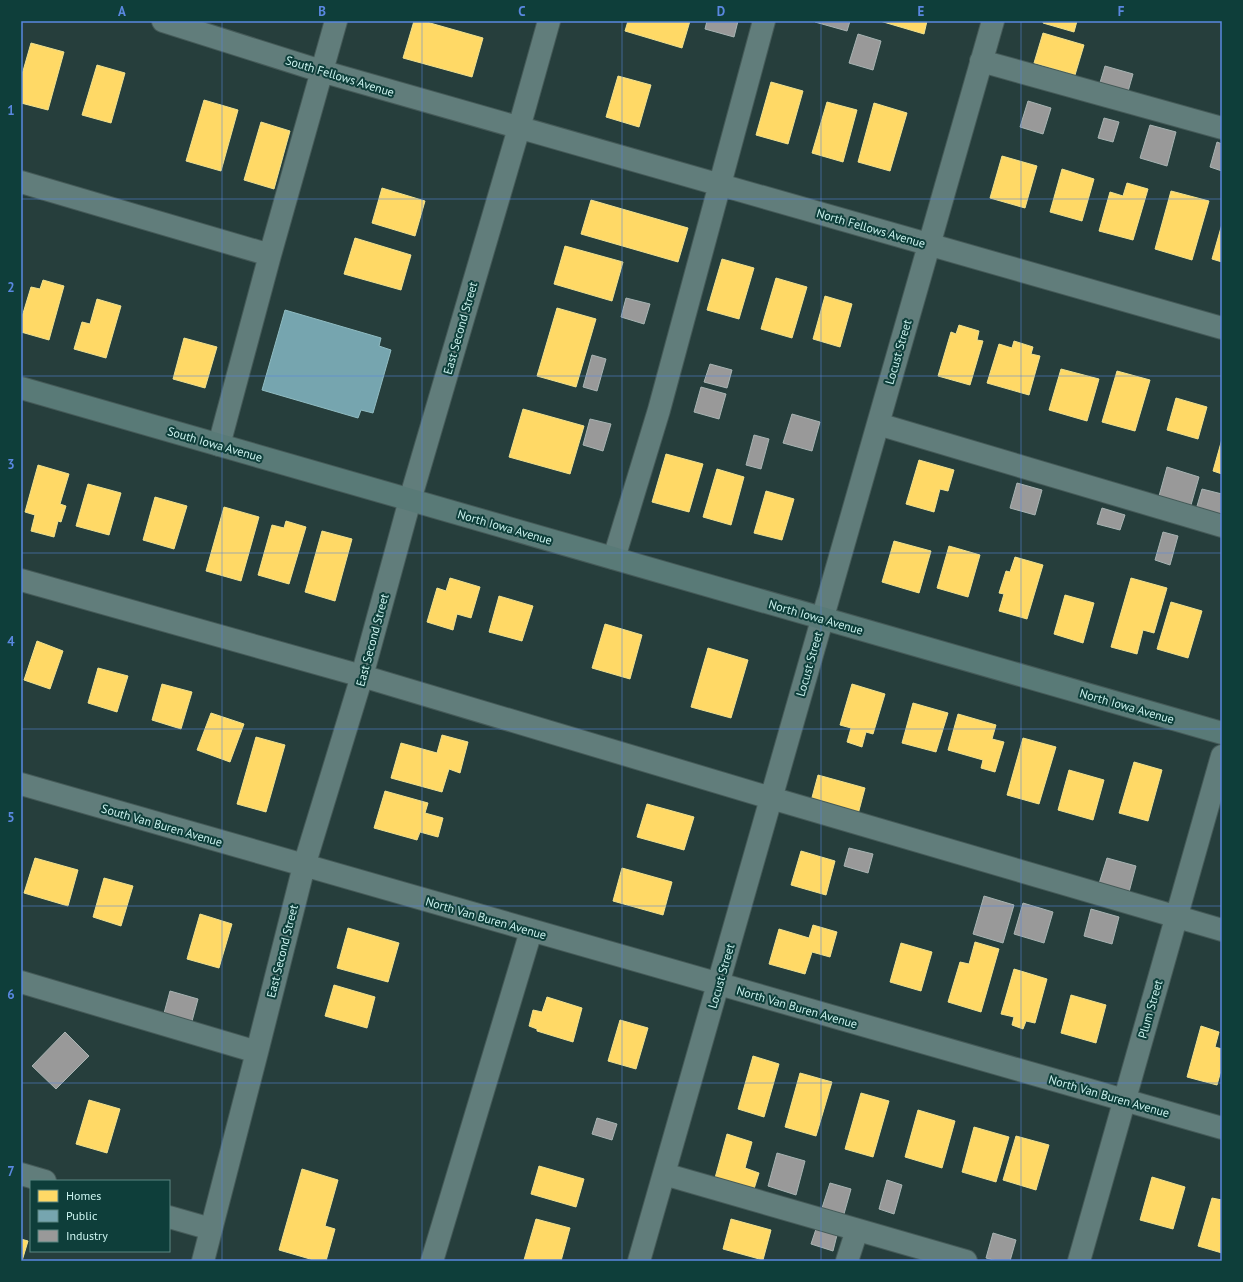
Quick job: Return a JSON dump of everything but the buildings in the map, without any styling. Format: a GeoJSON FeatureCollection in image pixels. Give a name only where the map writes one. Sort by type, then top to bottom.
{"type":"FeatureCollection","features":[{"type":"Feature","properties":{"kind":"main road","name":"South Iowa Avenue"},"geometry":{"type":"LineString","coordinates":[[21,388],[410,500]]}},
{"type":"Feature","properties":{"kind":"main road","name":"North Iowa Avenue"},"geometry":{"type":"LineString","coordinates":[[410,500],[1222,734]]}},
{"type":"Feature","properties":{"kind":"street","name":"South Fellows Avenue"},"geometry":{"type":"LineString","coordinates":[[163,21],[321,71],[519,128]]}},
{"type":"Feature","properties":{"kind":"street"},"geometry":{"type":"LineString","coordinates":[[219,445],[270,255],[336,21]]}},
{"type":"Feature","properties":{"kind":"street","name":"East Second Street"},"geometry":{"type":"LineString","coordinates":[[203,1261],[304,866],[362,676],[410,500],[519,128],[548,21]]}},
{"type":"Feature","properties":{"kind":"street"},"geometry":{"type":"LineString","coordinates":[[614,558],[659,410],[764,21]]}},
{"type":"Feature","properties":{"kind":"street","name":"Locust Street"},"geometry":{"type":"LineString","coordinates":[[639,1261],[993,21]]}},
{"type":"Feature","properties":{"kind":"street"},"geometry":{"type":"LineString","coordinates":[[981,61],[1222,128]]}},
{"type":"Feature","properties":{"kind":"street","name":"North Fellows Avenue"},"geometry":{"type":"LineString","coordinates":[[519,128],[1222,328]]}},
{"type":"Feature","properties":{"kind":"street"},"geometry":{"type":"LineString","coordinates":[[21,182],[270,255]]}},
{"type":"Feature","properties":{"kind":"street"},"geometry":{"type":"LineString","coordinates":[[878,424],[1222,526]]}},
{"type":"Feature","properties":{"kind":"street"},"geometry":{"type":"LineString","coordinates":[[21,580],[362,676],[1222,930]]}},
{"type":"Feature","properties":{"kind":"street","name":"Plum Street"},"geometry":{"type":"LineString","coordinates":[[1079,1261],[1222,756]]}},
{"type":"Feature","properties":{"kind":"street","name":"South Van Buren Avenue"},"geometry":{"type":"LineString","coordinates":[[21,784],[304,866]]}},
{"type":"Feature","properties":{"kind":"street","name":"North Van Buren Avenue"},"geometry":{"type":"LineString","coordinates":[[304,866],[1222,1128]]}},
{"type":"Feature","properties":{"kind":"street"},"geometry":{"type":"LineString","coordinates":[[432,1261],[531,931]]}},
{"type":"Feature","properties":{"kind":"street"},"geometry":{"type":"LineString","coordinates":[[21,982],[257,1052]]}},
{"type":"Feature","properties":{"kind":"street"},"geometry":{"type":"LineString","coordinates":[[21,1174],[41,1180]]}},
{"type":"Feature","properties":{"kind":"street"},"geometry":{"type":"LineString","coordinates":[[664,1174],[966,1261]]}},
{"type":"Feature","properties":{"kind":"street"},"geometry":{"type":"LineString","coordinates":[[170,1217],[211,1229]]}},
{"type":"Feature","properties":{"kind":"street"},"geometry":{"type":"LineString","coordinates":[[847,1261],[857,1230]]}}]}
